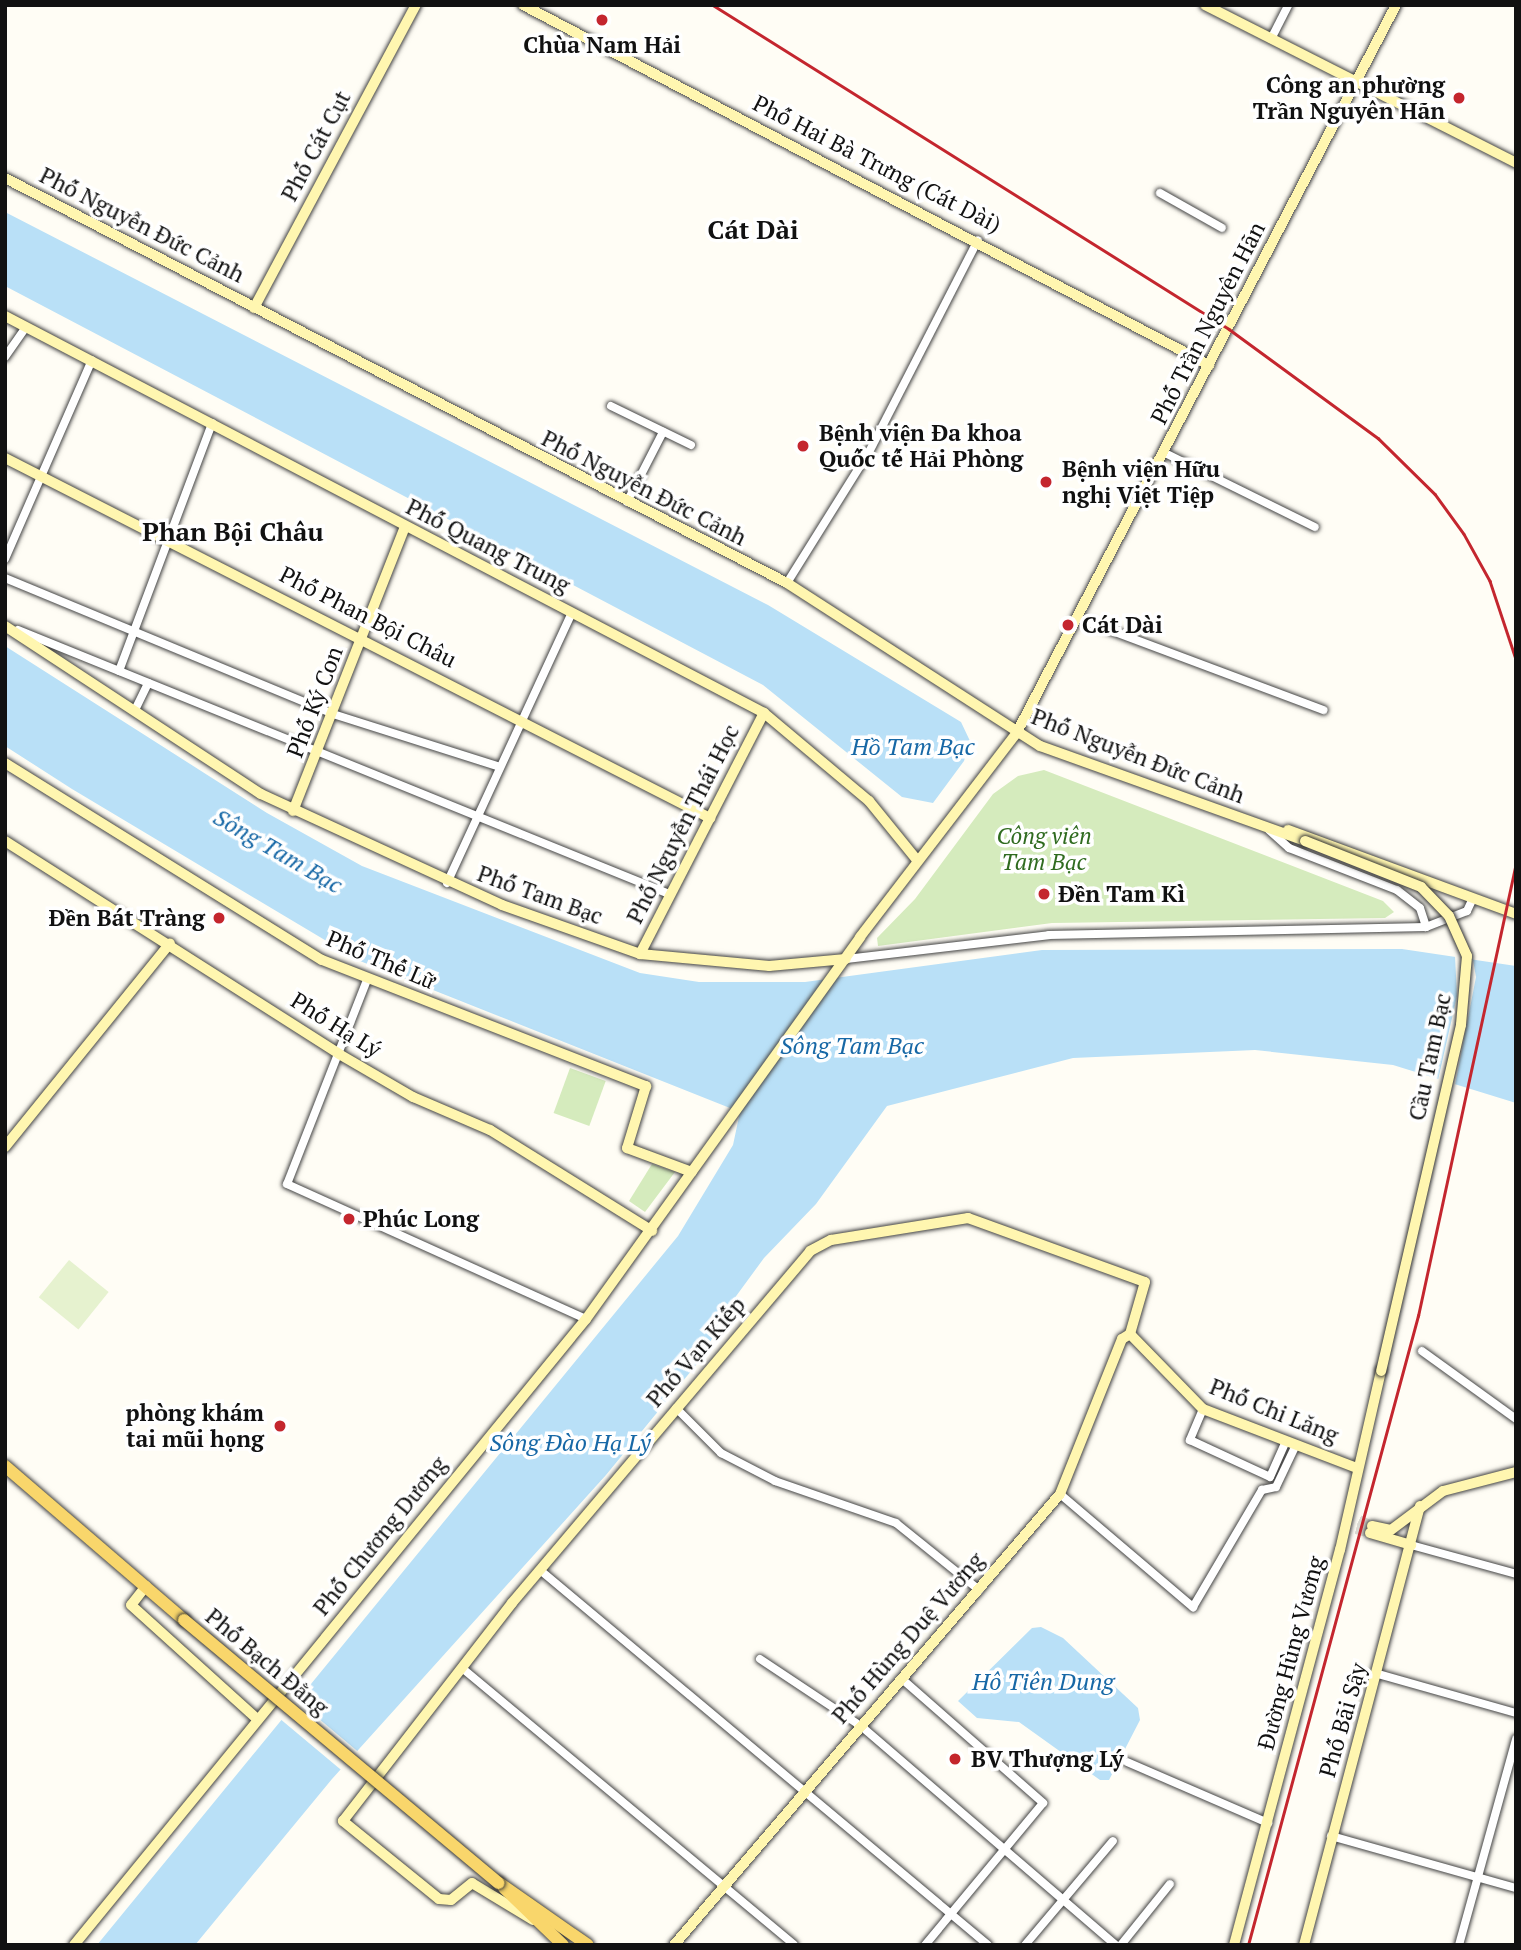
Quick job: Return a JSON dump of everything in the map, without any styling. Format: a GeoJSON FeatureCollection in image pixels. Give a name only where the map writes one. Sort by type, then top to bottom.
{"type":"FeatureCollection","features":[{"type":"Feature","properties":{"kind":"main road","name":"Phố Bạch Đằng"},"geometry":{"type":"LineString","coordinates":[[5,1466],[184,1620],[501,1885],[587,1945]]}},
{"type":"Feature","properties":{"kind":"main road","name":"Phố Bạch Đằng"},"geometry":{"type":"LineString","coordinates":[[501,1885],[533,1920],[563,1945]]}},
{"type":"Feature","properties":{"kind":"street","name":"Phố Cát Cụt"},"geometry":{"type":"LineString","coordinates":[[254,307],[416,5]]}},
{"type":"Feature","properties":{"kind":"street","name":"Phố Hai Bà Trưng (Cát Dài)"},"geometry":{"type":"LineString","coordinates":[[523,5],[978,240],[1209,365]]}},
{"type":"Feature","properties":{"kind":"street"},"geometry":{"type":"LineString","coordinates":[[1205,5],[1516,163]]}},
{"type":"Feature","properties":{"kind":"street"},"geometry":{"type":"LineString","coordinates":[[1271,39],[1288,5]]}},
{"type":"Feature","properties":{"kind":"street","name":"Phố Trần Nguyên Hãn"},"geometry":{"type":"LineString","coordinates":[[1016,734],[1080,619],[1355,80],[1396,5]]}},
{"type":"Feature","properties":{"kind":"street","name":"Phố Nguyễn Đức Cảnh"},"geometry":{"type":"LineString","coordinates":[[5,178],[787,583],[1016,734],[1305,841]]}},
{"type":"Feature","properties":{"kind":"street"},"geometry":{"type":"LineString","coordinates":[[1160,193],[1222,228]]}},
{"type":"Feature","properties":{"kind":"street"},"geometry":{"type":"LineString","coordinates":[[787,583],[869,452],[978,240]]}},
{"type":"Feature","properties":{"kind":"street","name":"Phố Quang Trung"},"geometry":{"type":"LineString","coordinates":[[5,316],[212,423],[404,528],[764,713],[860,793],[917,860]]}},
{"type":"Feature","properties":{"kind":"street"},"geometry":{"type":"LineString","coordinates":[[5,357],[26,327]]}},
{"type":"Feature","properties":{"kind":"street"},"geometry":{"type":"LineString","coordinates":[[5,559],[43,479],[92,360]]}},
{"type":"Feature","properties":{"kind":"street"},"geometry":{"type":"LineString","coordinates":[[611,407],[691,445]]}},
{"type":"Feature","properties":{"kind":"street"},"geometry":{"type":"LineString","coordinates":[[119,671],[212,423]]}},
{"type":"Feature","properties":{"kind":"street"},"geometry":{"type":"LineString","coordinates":[[627,502],[663,432]]}},
{"type":"Feature","properties":{"kind":"street"},"geometry":{"type":"LineString","coordinates":[[1164,453],[1315,527]]}},
{"type":"Feature","properties":{"kind":"street","name":"Phố Phan Bội Châu"},"geometry":{"type":"LineString","coordinates":[[5,458],[363,637],[710,818]]}},
{"type":"Feature","properties":{"kind":"street","name":"Phố Ký Con"},"geometry":{"type":"LineString","coordinates":[[293,811],[404,528]]}},
{"type":"Feature","properties":{"kind":"street"},"geometry":{"type":"LineString","coordinates":[[5,578],[135,628],[333,714],[500,767]]}},
{"type":"Feature","properties":{"kind":"street"},"geometry":{"type":"LineString","coordinates":[[447,883],[500,767],[525,720],[572,612]]}},
{"type":"Feature","properties":{"kind":"street"},"geometry":{"type":"LineString","coordinates":[[1080,619],[1324,710]]}},
{"type":"Feature","properties":{"kind":"street"},"geometry":{"type":"LineString","coordinates":[[5,625],[317,754],[669,894]]}},
{"type":"Feature","properties":{"kind":"street","name":"Phố Tam Bạc"},"geometry":{"type":"LineString","coordinates":[[5,625],[293,811],[447,883],[640,954],[769,965],[846,959]]}},
{"type":"Feature","properties":{"kind":"street"},"geometry":{"type":"LineString","coordinates":[[136,708],[148,683]]}},
{"type":"Feature","properties":{"kind":"street","name":"Phố Nguyễn Thái Học"},"geometry":{"type":"LineString","coordinates":[[640,954],[764,713]]}},
{"type":"Feature","properties":{"kind":"street"},"geometry":{"type":"LineString","coordinates":[[846,959],[917,860],[1016,734]]}},
{"type":"Feature","properties":{"kind":"street","name":"Phố Thế Lữ"},"geometry":{"type":"LineString","coordinates":[[5,763],[298,946],[367,980],[646,1086],[627,1148],[692,1172]]}},
{"type":"Feature","properties":{"kind":"street","name":"Phố Nguyễn Đức Cảnh"},"geometry":{"type":"LineString","coordinates":[[1264,826],[1309,833],[1516,914]]}},
{"type":"Feature","properties":{"kind":"street"},"geometry":{"type":"LineString","coordinates":[[1264,826],[1289,848],[1396,890],[1420,908],[1426,927]]}},
{"type":"Feature","properties":{"kind":"street","name":"Phố Hạ Lý"},"geometry":{"type":"LineString","coordinates":[[5,841],[170,943],[339,1054],[413,1097],[490,1130],[652,1231]]}},
{"type":"Feature","properties":{"kind":"street","name":"Cầu Tam Bạc"},"geometry":{"type":"LineString","coordinates":[[1305,841],[1421,887],[1449,916],[1467,956],[1461,1025],[1381,1371]]}},
{"type":"Feature","properties":{"kind":"street"},"geometry":{"type":"LineString","coordinates":[[846,959],[1061,934],[1426,927],[1467,911],[1473,898]]}},
{"type":"Feature","properties":{"kind":"street"},"geometry":{"type":"LineString","coordinates":[[5,1147],[170,943]]}},
{"type":"Feature","properties":{"kind":"street","name":"Phố Chương Dương"},"geometry":{"type":"LineString","coordinates":[[74,1945],[586,1319],[652,1231],[831,976],[846,959]]}},
{"type":"Feature","properties":{"kind":"street"},"geometry":{"type":"LineString","coordinates":[[367,980],[287,1184],[586,1319]]}},
{"type":"Feature","properties":{"kind":"street","name":"Phố Vạn Kiếp"},"geometry":{"type":"LineString","coordinates":[[533,1920],[472,1883],[452,1900],[439,1899],[343,1821],[540,1570],[801,1257],[831,1240],[968,1218],[1145,1282],[1130,1334]]}},
{"type":"Feature","properties":{"kind":"street","name":"Phố Chi Lăng"},"geometry":{"type":"LineString","coordinates":[[1130,1334],[1203,1409],[1290,1445],[1357,1468]]}},
{"type":"Feature","properties":{"kind":"street","name":"Phố Hùng Duệ Vương"},"geometry":{"type":"LineString","coordinates":[[674,1945],[1060,1494],[1122,1339],[1130,1334]]}},
{"type":"Feature","properties":{"kind":"street"},"geometry":{"type":"LineString","coordinates":[[1422,1351],[1516,1419]]}},
{"type":"Feature","properties":{"kind":"street","name":"Đường Hùng Vương"},"geometry":{"type":"LineString","coordinates":[[1234,1945],[1352,1523],[1357,1468],[1381,1371]]}},
{"type":"Feature","properties":{"kind":"street"},"geometry":{"type":"LineString","coordinates":[[676,1408],[721,1453],[775,1482],[896,1523],[979,1590]]}},
{"type":"Feature","properties":{"kind":"street"},"geometry":{"type":"LineString","coordinates":[[1203,1409],[1190,1440],[1270,1477],[1290,1445]]}},
{"type":"Feature","properties":{"kind":"street"},"geometry":{"type":"LineString","coordinates":[[1060,1494],[1193,1607],[1262,1490],[1276,1487],[1290,1445]]}},
{"type":"Feature","properties":{"kind":"street"},"geometry":{"type":"LineString","coordinates":[[1516,1472],[1443,1491],[1391,1530],[1371,1529],[1411,1545],[1516,1574]]}},
{"type":"Feature","properties":{"kind":"street","name":"Phố Bãi Sậy"},"geometry":{"type":"LineString","coordinates":[[1304,1945],[1331,1836],[1378,1674],[1420,1506]]}},
{"type":"Feature","properties":{"kind":"street"},"geometry":{"type":"LineString","coordinates":[[540,1570],[806,1789],[988,1945]]}},
{"type":"Feature","properties":{"kind":"street"},"geometry":{"type":"LineString","coordinates":[[146,1586],[131,1605],[257,1719]]}},
{"type":"Feature","properties":{"kind":"street"},"geometry":{"type":"LineString","coordinates":[[760,1659],[861,1726],[1118,1945],[1170,1884]]}},
{"type":"Feature","properties":{"kind":"street"},"geometry":{"type":"LineString","coordinates":[[462,1668],[794,1945]]}},
{"type":"Feature","properties":{"kind":"street"},"geometry":{"type":"LineString","coordinates":[[1378,1674],[1516,1713]]}},
{"type":"Feature","properties":{"kind":"street"},"geometry":{"type":"LineString","coordinates":[[902,1679],[1041,1798],[1043,1807],[925,1945]]}},
{"type":"Feature","properties":{"kind":"street"},"geometry":{"type":"LineString","coordinates":[[1459,1945],[1516,1740]]}},
{"type":"Feature","properties":{"kind":"street"},"geometry":{"type":"LineString","coordinates":[[1127,1762],[1268,1823]]}},
{"type":"Feature","properties":{"kind":"street"},"geometry":{"type":"LineString","coordinates":[[1331,1836],[1516,1888]]}},
{"type":"Feature","properties":{"kind":"street"},"geometry":{"type":"LineString","coordinates":[[1025,1945],[1113,1841]]}},
{"type":"Feature","properties":{"kind":"green space","name":"Công viên Tam Bạc"},"geometry":{"type":"Polygon","coordinates":[[[1044,770],[1383,901],[1394,912],[1385,918],[1052,923],[878,946],[877,938],[915,899],[993,794],[1018,776],[1044,770]]]}},
{"type":"Feature","properties":{"kind":"green space"},"geometry":{"type":"Polygon","coordinates":[[[570,1068],[606,1081],[589,1126],[554,1113],[570,1068]]]}},
{"type":"Feature","properties":{"kind":"green space"},"geometry":{"type":"Polygon","coordinates":[[[652,1164],[675,1172],[645,1212],[629,1201],[652,1164]]]}},
{"type":"Feature","properties":{"kind":"green space"},"geometry":{"type":"Polygon","coordinates":[[[69,1260],[109,1292],[78,1329],[39,1297],[69,1260]]]}},
{"type":"Feature","properties":{"kind":"water","name":"Hồ Tam Bạc"},"geometry":{"type":"Polygon","coordinates":[[[5,212],[768,605],[961,722],[970,741],[964,761],[933,803],[902,797],[763,685],[5,286],[5,212]]]}},
{"type":"Feature","properties":{"kind":"water"},"geometry":{"type":"Polygon","coordinates":[[[5,646],[267,813],[362,866],[640,973],[699,982],[805,982],[1042,950],[1402,949],[1516,966],[1516,1103],[1393,1065],[1255,1050],[1073,1058],[887,1106],[816,1204],[764,1258],[723,1314],[705,1354],[606,1475],[332,1779],[195,1945],[97,1945],[678,1236],[733,1145],[740,1112],[360,961],[72,789],[5,746],[5,646]]]}},
{"type":"Feature","properties":{"kind":"water","name":"Hô Tiên Dung"},"geometry":{"type":"Polygon","coordinates":[[[1041,1627],[1063,1638],[1138,1708],[1140,1720],[1109,1780],[1100,1780],[1019,1722],[977,1718],[958,1701],[1032,1628],[1041,1627]]]}},
{"type":"Feature","properties":{"kind":"pier"},"geometry":{"type":"Polygon","coordinates":[[[1455,956],[1473,960],[1476,977],[1455,1085],[1438,1080],[1457,996],[1455,956]]]}},
{"type":"Feature","properties":{"kind":"pier"},"geometry":{"type":"Polygon","coordinates":[[[293,1697],[360,1753],[344,1772],[277,1716],[293,1697]]]}},
{"type":"Feature","properties":{"kind":"tunnel"},"geometry":{"type":"LineString","coordinates":[[1359,1520],[1372,1526]]}},
{"type":"Feature","properties":{"kind":"tunnel"},"geometry":{"type":"LineString","coordinates":[[1356,1529],[1370,1533]]}},
{"type":"Feature","properties":{"kind":"railway"},"geometry":{"type":"LineString","coordinates":[[713,5],[1229,329],[1378,438],[1435,494],[1464,534],[1490,581],[1516,659]]}},
{"type":"Feature","properties":{"kind":"railway"},"geometry":{"type":"LineString","coordinates":[[1248,1945],[1418,1316],[1516,864]]}},
{"type":"Feature","properties":{"kind":"place","name":"Chùa Nam Hải"},"geometry":{"type":"Point","coordinates":[602,20]}},
{"type":"Feature","properties":{"kind":"place","name":"Công an phường Trần Nguyên Hãn"},"geometry":{"type":"Point","coordinates":[1459,98]}},
{"type":"Feature","properties":{"kind":"place","name":"Bệnh viện Đa khoa Quốc tế Hải Phòng"},"geometry":{"type":"Point","coordinates":[803,446]}},
{"type":"Feature","properties":{"kind":"place","name":"Bệnh viện Hữu nghị Việt Tiệp"},"geometry":{"type":"Point","coordinates":[1046,482]}},
{"type":"Feature","properties":{"kind":"place","name":"Cát Dài"},"geometry":{"type":"Point","coordinates":[1068,625]}},
{"type":"Feature","properties":{"kind":"place","name":"Đền Tam Kì"},"geometry":{"type":"Point","coordinates":[1044,894]}},
{"type":"Feature","properties":{"kind":"place","name":"Đền Bát Tràng"},"geometry":{"type":"Point","coordinates":[219,918]}},
{"type":"Feature","properties":{"kind":"place","name":"Phúc Long"},"geometry":{"type":"Point","coordinates":[349,1219]}},
{"type":"Feature","properties":{"kind":"place","name":"phòng khám tai mũi họng"},"geometry":{"type":"Point","coordinates":[280,1426]}},
{"type":"Feature","properties":{"kind":"place","name":"BV Thượng Lý"},"geometry":{"type":"Point","coordinates":[955,1759]}},
{"type":"Feature","properties":{"kind":"district","name":"Cát Dài"},"geometry":{"type":"Point","coordinates":[753,230]}},
{"type":"Feature","properties":{"kind":"district","name":"Phan Bội Châu"},"geometry":{"type":"Point","coordinates":[233,532]}},
{"type":"Feature","properties":{"kind":"water label","name":"Sông Tam Bạc"},"geometry":{"type":"Point","coordinates":[278,851]}},
{"type":"Feature","properties":{"kind":"water label","name":"Sông Tam Bạc"},"geometry":{"type":"Point","coordinates":[852,1046]}},
{"type":"Feature","properties":{"kind":"water label","name":"Sông Đào Hạ Lý"},"geometry":{"type":"Point","coordinates":[570,1443]}}]}
